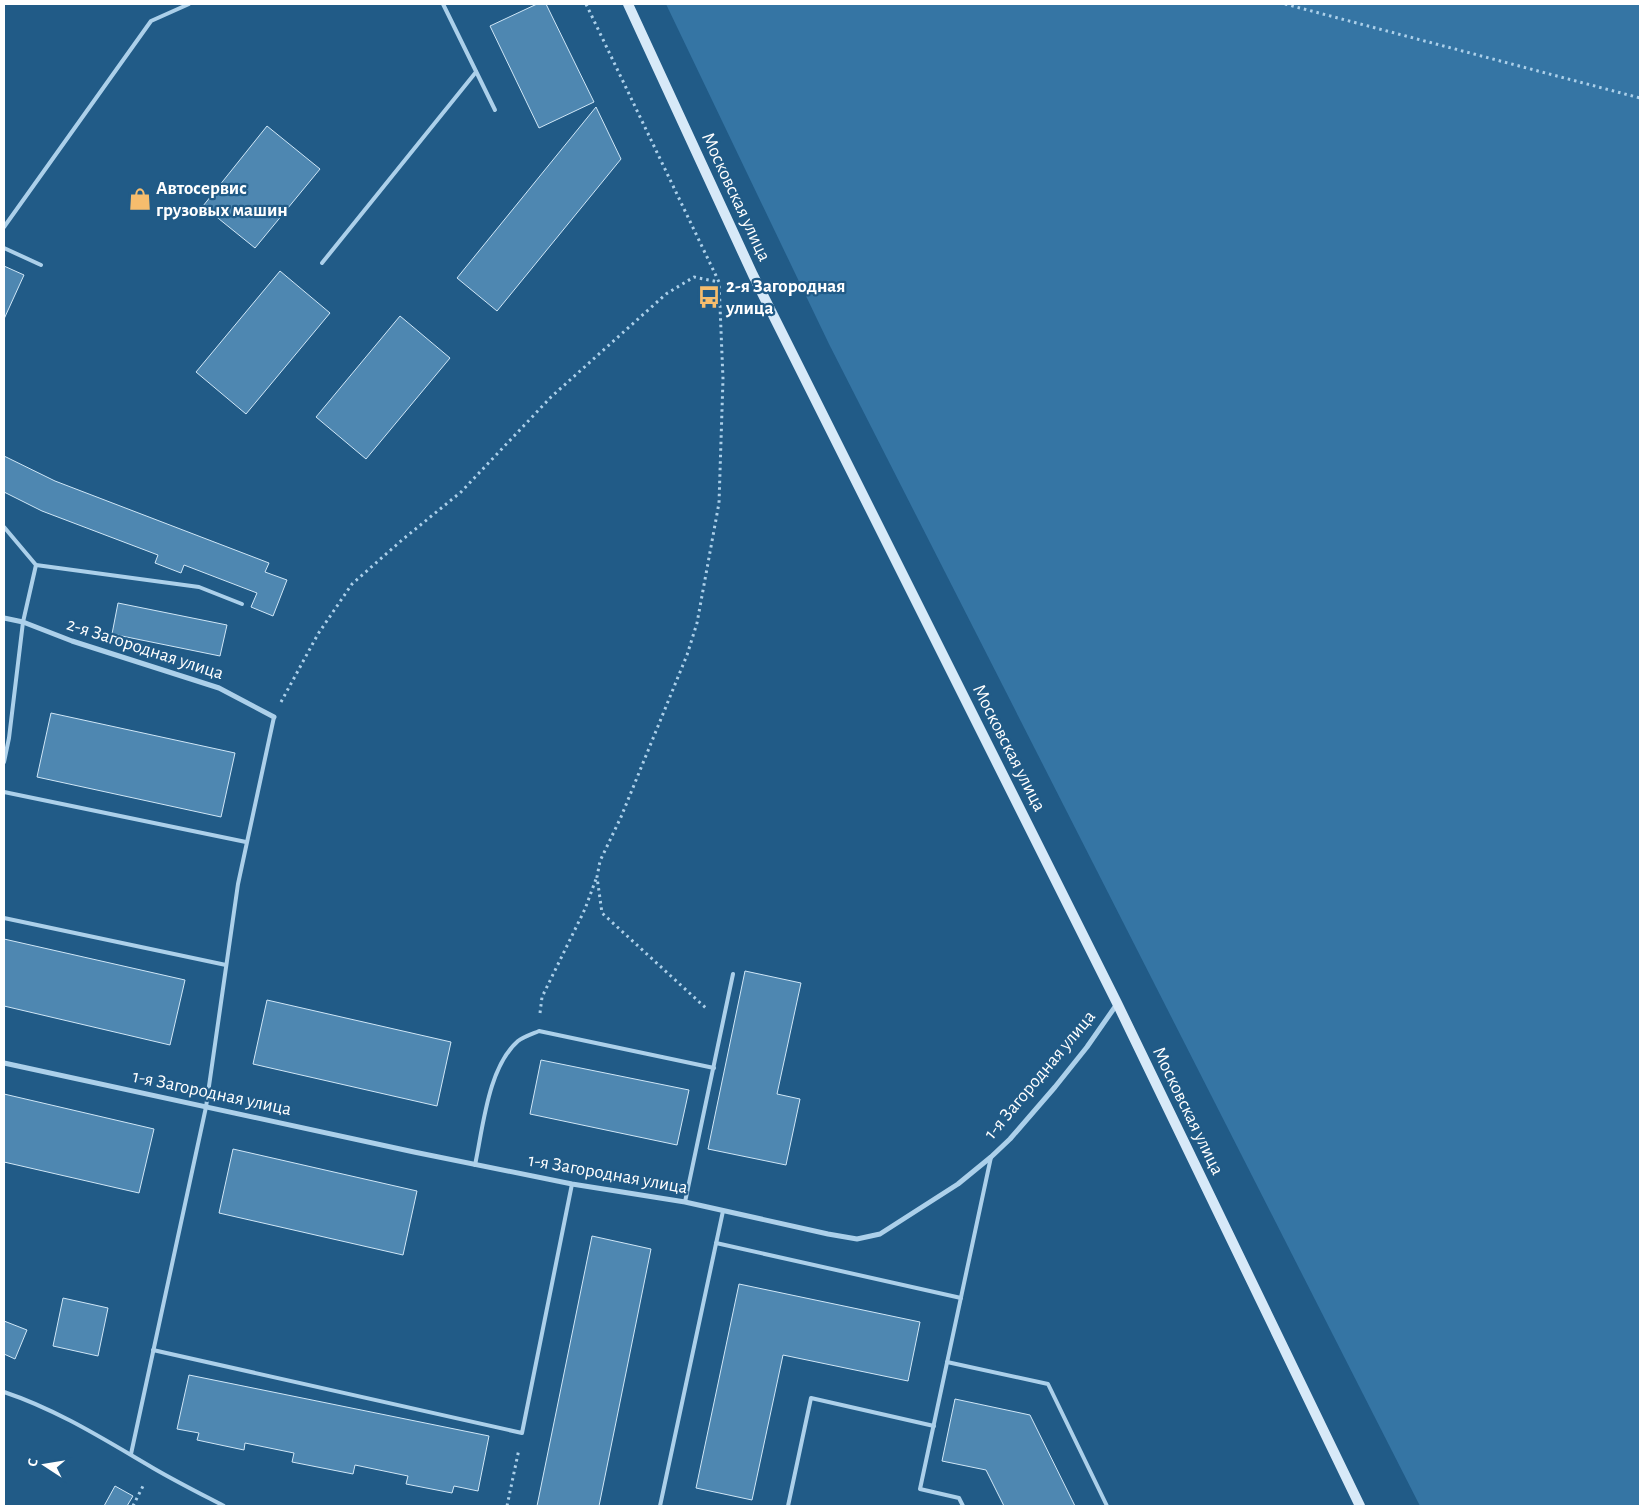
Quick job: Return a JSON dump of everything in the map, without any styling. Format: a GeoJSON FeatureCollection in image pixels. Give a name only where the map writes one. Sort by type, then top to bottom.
{"type":"FeatureCollection","features":[{"type":"Feature","properties":{"kind":"main road","name":"Московская улица"},"geometry":{"type":"LineString","coordinates":[[628,4],[753,275],[1117,1003],[1360,1506]]}},
{"type":"Feature","properties":{"kind":"street","name":"2-я Загородная улица"},"geometry":{"type":"LineString","coordinates":[[4,618],[23,622],[72,642],[219,688],[274,717]]}},
{"type":"Feature","properties":{"kind":"street","name":"1-я Загородная улица"},"geometry":{"type":"LineString","coordinates":[[4,1063],[475,1165],[572,1184],[685,1202],[828,1234],[857,1238],[880,1234],[958,1184],[991,1157],[1010,1138],[1087,1047],[1117,1003]]}},
{"type":"Feature","properties":{"kind":"lane"},"geometry":{"type":"LineString","coordinates":[[4,227],[151,21],[189,4]]}},
{"type":"Feature","properties":{"kind":"lane"},"geometry":{"type":"LineString","coordinates":[[443,4],[494,110]]}},
{"type":"Feature","properties":{"kind":"lane"},"geometry":{"type":"LineString","coordinates":[[322,263],[476,72]]}},
{"type":"Feature","properties":{"kind":"lane"},"geometry":{"type":"LineString","coordinates":[[4,248],[41,265]]}},
{"type":"Feature","properties":{"kind":"lane"},"geometry":{"type":"LineString","coordinates":[[4,527],[36,565],[199,587],[242,604]]}},
{"type":"Feature","properties":{"kind":"lane"},"geometry":{"type":"LineString","coordinates":[[4,762],[9,738],[23,622],[36,565]]}},
{"type":"Feature","properties":{"kind":"lane"},"geometry":{"type":"LineString","coordinates":[[131,1454],[206,1107],[238,884],[274,717]]}},
{"type":"Feature","properties":{"kind":"lane"},"geometry":{"type":"LineString","coordinates":[[4,792],[246,842]]}},
{"type":"Feature","properties":{"kind":"lane"},"geometry":{"type":"LineString","coordinates":[[4,918],[226,965]]}},
{"type":"Feature","properties":{"kind":"lane"},"geometry":{"type":"LineString","coordinates":[[685,1202],[733,974]]}},
{"type":"Feature","properties":{"kind":"lane"},"geometry":{"type":"LineString","coordinates":[[475,1165],[490,1090],[502,1060],[518,1041],[539,1031],[714,1068]]}},
{"type":"Feature","properties":{"kind":"lane"},"geometry":{"type":"LineString","coordinates":[[963,1506],[959,1498],[920,1489],[991,1157]]}},
{"type":"Feature","properties":{"kind":"lane"},"geometry":{"type":"LineString","coordinates":[[153,1350],[522,1433],[572,1184]]}},
{"type":"Feature","properties":{"kind":"lane"},"geometry":{"type":"LineString","coordinates":[[660,1506],[723,1211]]}},
{"type":"Feature","properties":{"kind":"lane"},"geometry":{"type":"LineString","coordinates":[[716,1243],[961,1298]]}},
{"type":"Feature","properties":{"kind":"lane"},"geometry":{"type":"LineString","coordinates":[[947,1362],[1048,1384],[1107,1506]]}},
{"type":"Feature","properties":{"kind":"lane"},"geometry":{"type":"LineString","coordinates":[[4,1392],[20,1397],[88,1429],[153,1468],[224,1506]]}},
{"type":"Feature","properties":{"kind":"lane"},"geometry":{"type":"LineString","coordinates":[[788,1506],[811,1398],[934,1426]]}},
{"type":"Feature","properties":{"kind":"path"},"geometry":{"type":"LineString","coordinates":[[539,1031],[542,997],[585,909],[600,861],[621,817],[687,655],[696,623],[719,503],[723,379],[720,282],[586,4]]}},
{"type":"Feature","properties":{"kind":"path"},"geometry":{"type":"LineString","coordinates":[[1285,4],[1640,98]]}},
{"type":"Feature","properties":{"kind":"path"},"geometry":{"type":"LineString","coordinates":[[274,717],[318,634],[352,584],[461,492],[551,397],[666,294],[694,277],[720,282]]}},
{"type":"Feature","properties":{"kind":"path"},"geometry":{"type":"LineString","coordinates":[[596,877],[602,913],[723,1024]]}},
{"type":"Feature","properties":{"kind":"path"},"geometry":{"type":"LineString","coordinates":[[507,1506],[522,1433]]}},
{"type":"Feature","properties":{"kind":"path"},"geometry":{"type":"LineString","coordinates":[[133,1506],[153,1468]]}},
{"type":"Feature","properties":{"kind":"shaded area"},"geometry":{"type":"Polygon","coordinates":[[[666,4],[1640,4],[1640,1506],[1420,1506],[829,344],[666,4]]]}},
{"type":"Feature","properties":{"kind":"building"},"geometry":{"type":"Polygon","coordinates":[[[537,4],[546,4],[594,102],[539,128],[490,26],[537,4]]]}},
{"type":"Feature","properties":{"kind":"building"},"geometry":{"type":"Polygon","coordinates":[[[596,107],[621,159],[497,311],[457,278],[596,107]]]}},
{"type":"Feature","properties":{"kind":"building"},"geometry":{"type":"Polygon","coordinates":[[[267,126],[320,169],[255,248],[203,206],[267,126]]]}},
{"type":"Feature","properties":{"kind":"building"},"geometry":{"type":"Polygon","coordinates":[[[4,266],[24,275],[4,319],[4,266]]]}},
{"type":"Feature","properties":{"kind":"building"},"geometry":{"type":"Polygon","coordinates":[[[280,271],[330,313],[246,414],[196,372],[280,271]]]}},
{"type":"Feature","properties":{"kind":"building"},"geometry":{"type":"Polygon","coordinates":[[[400,316],[450,358],[366,459],[316,417],[400,316]]]}},
{"type":"Feature","properties":{"kind":"building"},"geometry":{"type":"Polygon","coordinates":[[[4,456],[55,481],[269,563],[265,572],[287,580],[273,616],[251,607],[257,593],[184,565],[181,573],[155,563],[158,555],[42,511],[4,492],[4,456]]]}},
{"type":"Feature","properties":{"kind":"building"},"geometry":{"type":"Polygon","coordinates":[[[118,603],[227,625],[220,656],[112,634],[118,603]]]}},
{"type":"Feature","properties":{"kind":"building"},"geometry":{"type":"Polygon","coordinates":[[[51,713],[235,753],[221,817],[37,777],[51,713]]]}},
{"type":"Feature","properties":{"kind":"building"},"geometry":{"type":"Polygon","coordinates":[[[4,939],[185,980],[170,1045],[4,1006],[4,939]]]}},
{"type":"Feature","properties":{"kind":"building"},"geometry":{"type":"Polygon","coordinates":[[[745,971],[801,983],[777,1094],[800,1099],[786,1165],[708,1149],[745,971]]]}},
{"type":"Feature","properties":{"kind":"building"},"geometry":{"type":"Polygon","coordinates":[[[267,1000],[451,1042],[437,1106],[253,1064],[267,1000]]]}},
{"type":"Feature","properties":{"kind":"building"},"geometry":{"type":"Polygon","coordinates":[[[541,1060],[689,1090],[677,1145],[530,1114],[541,1060]]]}},
{"type":"Feature","properties":{"kind":"building"},"geometry":{"type":"Polygon","coordinates":[[[4,1094],[154,1129],[139,1193],[4,1162],[4,1094]]]}},
{"type":"Feature","properties":{"kind":"building"},"geometry":{"type":"Polygon","coordinates":[[[233,1149],[417,1191],[403,1255],[219,1213],[233,1149]]]}},
{"type":"Feature","properties":{"kind":"building"},"geometry":{"type":"Polygon","coordinates":[[[592,1236],[651,1249],[599,1506],[537,1506],[592,1236]]]}},
{"type":"Feature","properties":{"kind":"building"},"geometry":{"type":"Polygon","coordinates":[[[739,1284],[920,1322],[908,1381],[783,1355],[752,1500],[696,1488],[739,1284]]]}},
{"type":"Feature","properties":{"kind":"building"},"geometry":{"type":"Polygon","coordinates":[[[63,1298],[108,1308],[98,1356],[53,1346],[63,1298]]]}},
{"type":"Feature","properties":{"kind":"building"},"geometry":{"type":"Polygon","coordinates":[[[4,1321],[27,1330],[15,1359],[4,1354],[4,1321]]]}},
{"type":"Feature","properties":{"kind":"building"},"geometry":{"type":"Polygon","coordinates":[[[189,1375],[489,1436],[478,1491],[454,1486],[452,1493],[406,1484],[408,1476],[355,1465],[353,1474],[292,1462],[294,1453],[245,1443],[244,1450],[197,1440],[199,1433],[177,1429],[189,1375]]]}},
{"type":"Feature","properties":{"kind":"building"},"geometry":{"type":"Polygon","coordinates":[[[955,1399],[1030,1415],[1075,1506],[1004,1506],[986,1470],[942,1461],[955,1399]]]}},
{"type":"Feature","properties":{"kind":"building"},"geometry":{"type":"Polygon","coordinates":[[[115,1486],[133,1496],[127,1506],[104,1506],[115,1486]]]}},
{"type":"Feature","properties":{"kind":"place","name":"Автосервис грузовых машин"},"geometry":{"type":"Point","coordinates":[140,199]}},
{"type":"Feature","properties":{"kind":"place","name":"2-я Загородная улица"},"geometry":{"type":"Point","coordinates":[709,297]}}]}
